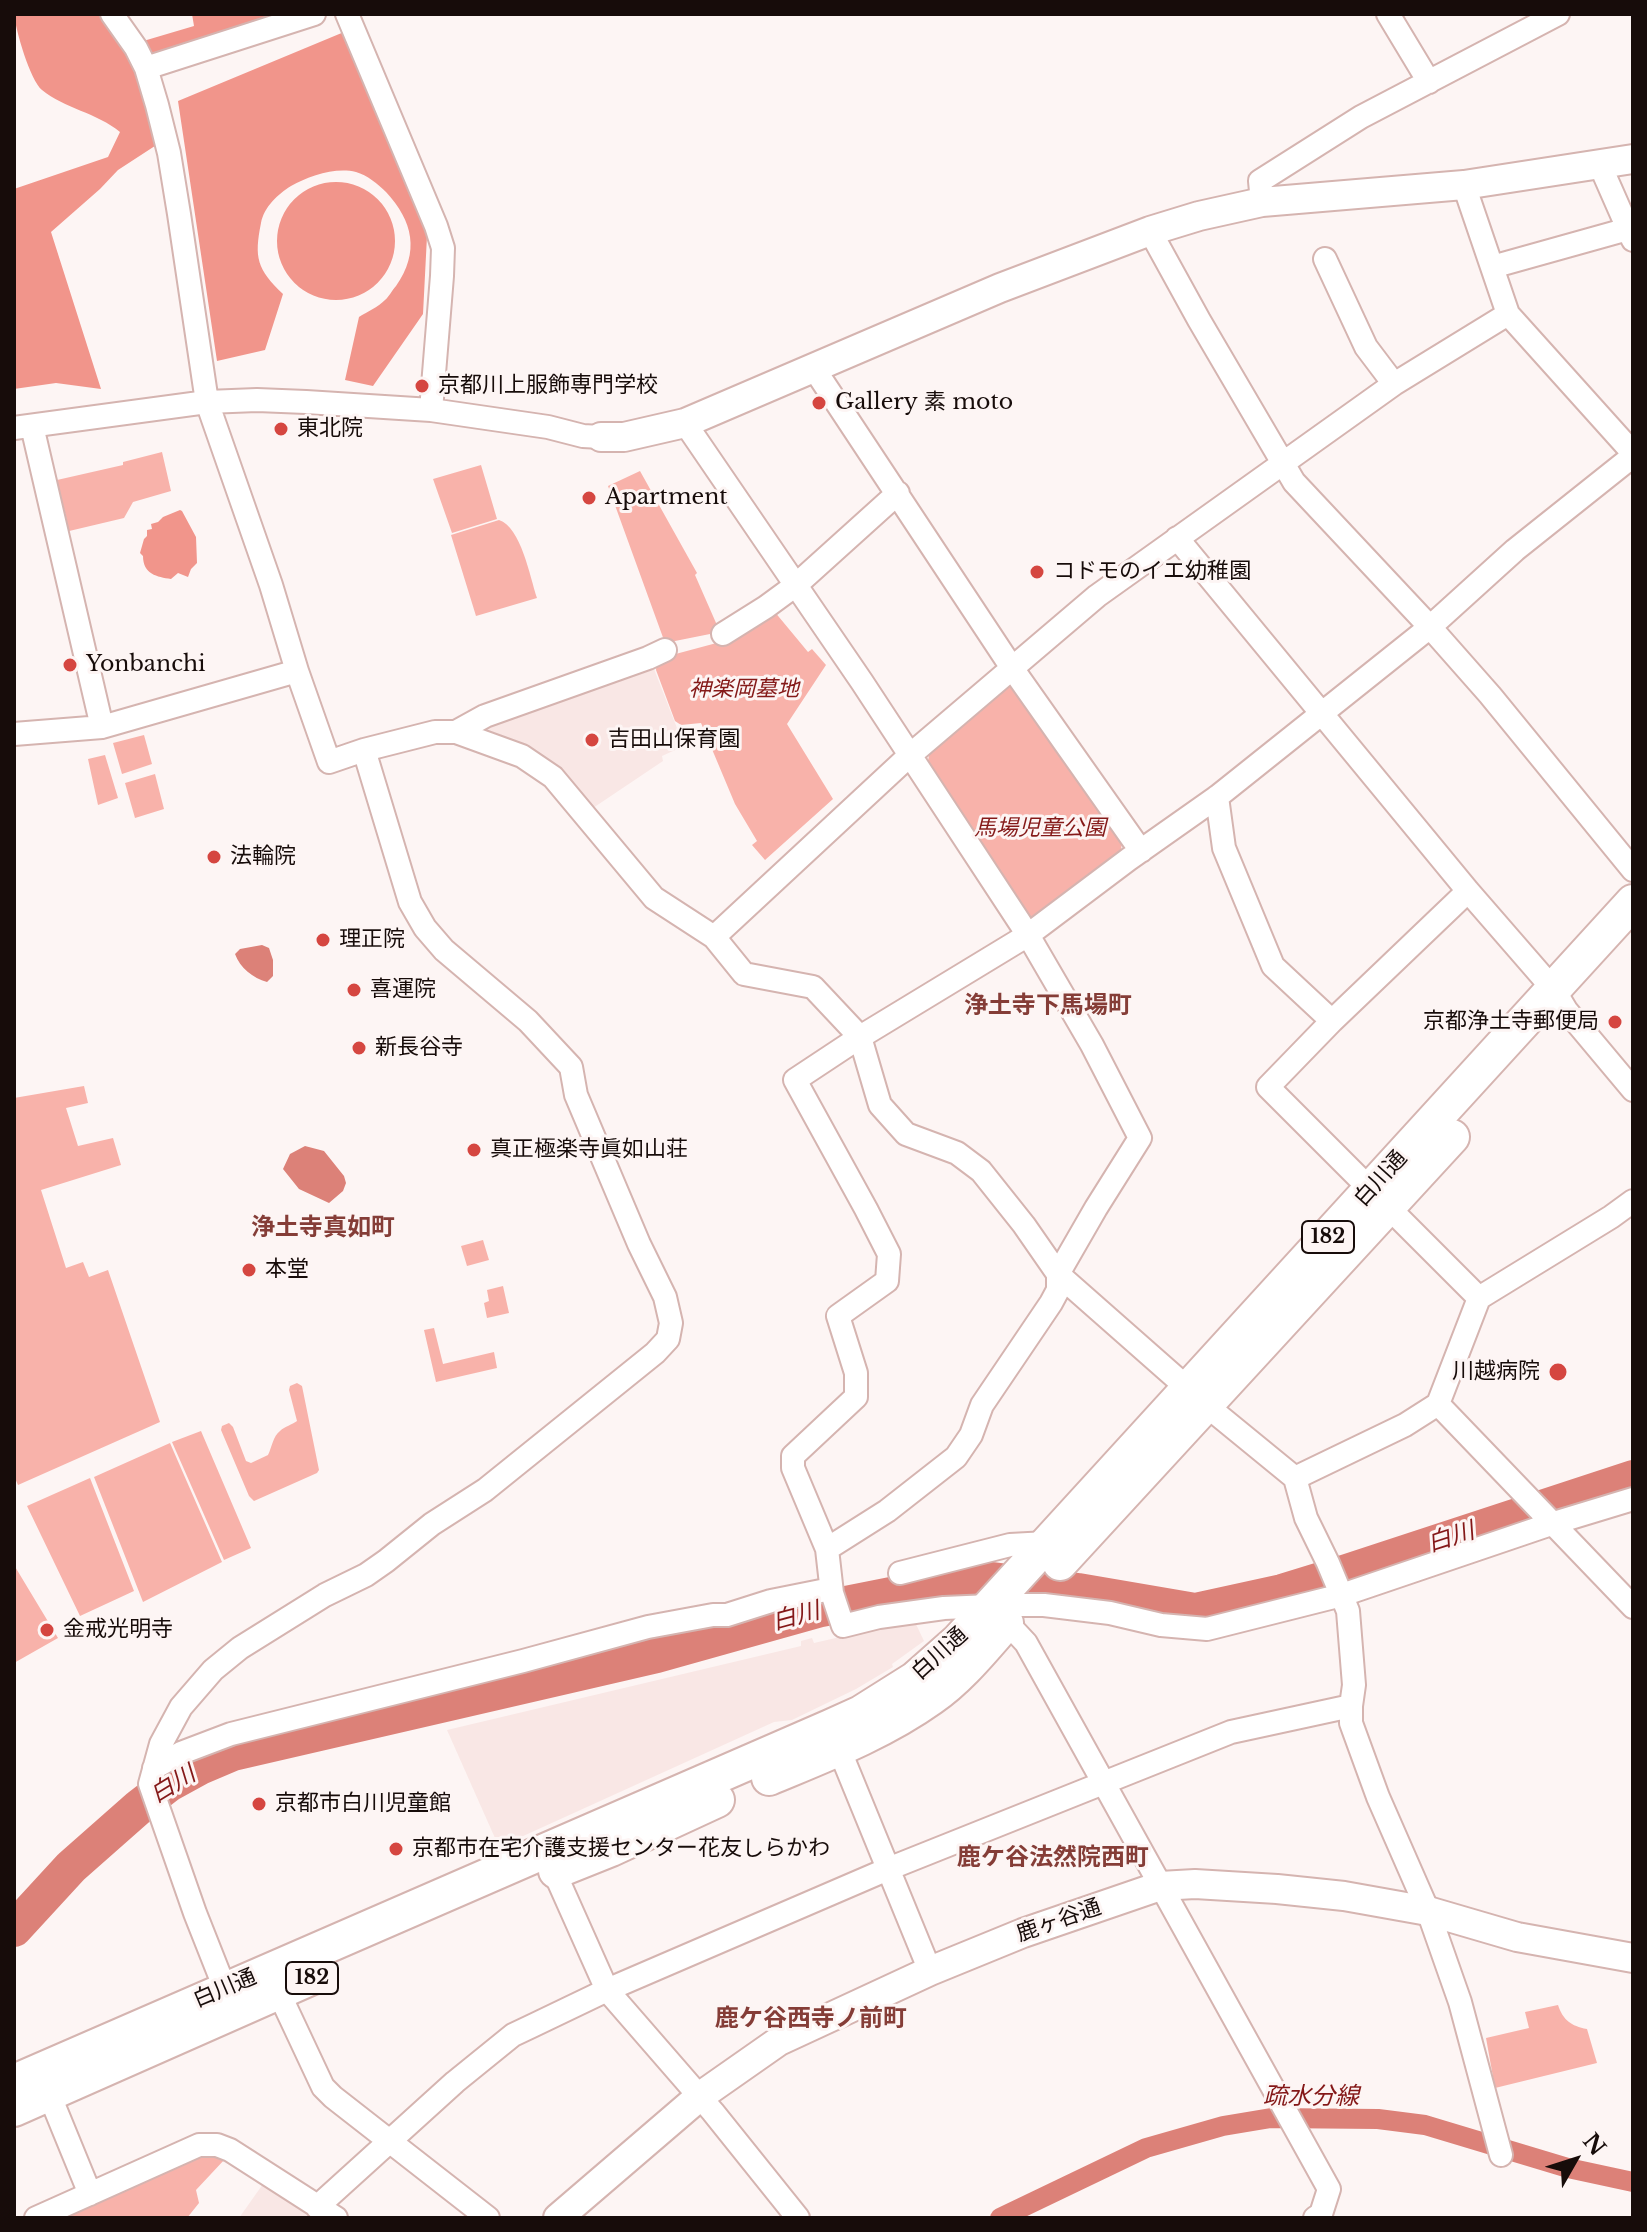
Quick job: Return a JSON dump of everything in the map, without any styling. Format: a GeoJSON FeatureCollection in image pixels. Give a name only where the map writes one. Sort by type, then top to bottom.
{"type":"FeatureCollection","features":[{"type":"Feature","properties":{"kind":"main road","name":"白川通"},"geometry":{"type":"LineString","coordinates":[[229,2000],[281,1991],[550,1862],[677,1792],[835,1738],[932,1698],[972,1661],[1021,1589],[1560,1000],[1633,902]]}},
{"type":"Feature","properties":{"kind":"main road","name":"白川通"},"geometry":{"type":"LineString","coordinates":[[1560,1000],[1633,936]]}},
{"type":"Feature","properties":{"kind":"main road","name":"白川通"},"geometry":{"type":"LineString","coordinates":[[14,2109],[34,2082],[550,1862]]}},
{"type":"Feature","properties":{"kind":"street"},"geometry":{"type":"LineString","coordinates":[[112,14],[146,68],[169,153],[207,402],[329,762],[435,732],[456,732],[522,756],[553,777],[654,898],[714,937],[744,974],[813,987],[860,1037],[880,1105],[906,1134],[957,1153],[981,1171],[1058,1274],[1295,1478],[1306,1518],[1348,1611],[1354,1685],[1351,1723],[1378,1797],[1428,1911],[1460,2002],[1499,2148]]}},
{"type":"Feature","properties":{"kind":"street"},"geometry":{"type":"LineString","coordinates":[[146,68],[314,14]]}},
{"type":"Feature","properties":{"kind":"street"},"geometry":{"type":"LineString","coordinates":[[347,14],[443,248],[431,410]]}},
{"type":"Feature","properties":{"kind":"street"},"geometry":{"type":"LineString","coordinates":[[1388,14],[1429,82]]}},
{"type":"Feature","properties":{"kind":"street"},"geometry":{"type":"LineString","coordinates":[[1262,202],[1260,181],[1361,117],[1429,82],[1526,22],[1558,14]]}},
{"type":"Feature","properties":{"kind":"street"},"geometry":{"type":"LineString","coordinates":[[102,727],[23,427],[207,402],[306,402],[431,410],[548,427],[583,436],[624,437],[685,423],[1000,288],[1150,231],[1199,216],[1262,202],[1464,185],[1633,159]]}},
{"type":"Feature","properties":{"kind":"street"},"geometry":{"type":"LineString","coordinates":[[1492,267],[1630,234],[1600,165]]}},
{"type":"Feature","properties":{"kind":"street"},"geometry":{"type":"LineString","coordinates":[[1464,185],[1508,314],[1633,454],[1515,550],[1430,627],[1217,797],[1028,935],[795,1080],[889,1254],[887,1281],[838,1316],[856,1373],[856,1397],[793,1456],[793,1468],[827,1549],[832,1591],[843,1626],[1021,1589],[1161,1625],[1207,1629],[1336,1580],[1544,1512],[1633,1499]]}},
{"type":"Feature","properties":{"kind":"street"},"geometry":{"type":"LineString","coordinates":[[1150,231],[1294,482],[1490,695],[1633,870]]}},
{"type":"Feature","properties":{"kind":"street"},"geometry":{"type":"LineString","coordinates":[[1325,259],[1366,347],[1394,384]]}},
{"type":"Feature","properties":{"kind":"street"},"geometry":{"type":"LineString","coordinates":[[714,937],[909,756],[1097,596],[1394,384],[1508,314]]}},
{"type":"Feature","properties":{"kind":"street"},"geometry":{"type":"LineString","coordinates":[[813,367],[1012,668],[1141,851]]}},
{"type":"Feature","properties":{"kind":"street"},"geometry":{"type":"LineString","coordinates":[[685,423],[862,682],[1028,935],[1092,1045],[1140,1138],[1058,1274],[1058,1290],[1051,1303],[982,1405],[971,1435],[956,1457],[887,1511],[827,1549]]}},
{"type":"Feature","properties":{"kind":"street"},"geometry":{"type":"LineString","coordinates":[[723,634],[796,585],[898,493]]}},
{"type":"Feature","properties":{"kind":"street"},"geometry":{"type":"LineString","coordinates":[[1177,538],[1633,1090]]}},
{"type":"Feature","properties":{"kind":"street"},"geometry":{"type":"LineString","coordinates":[[456,732],[485,716],[665,650]]}},
{"type":"Feature","properties":{"kind":"street"},"geometry":{"type":"LineString","coordinates":[[14,734],[102,727],[297,671]]}},
{"type":"Feature","properties":{"kind":"street"},"geometry":{"type":"LineString","coordinates":[[229,2000],[195,1913],[154,1785],[161,1744],[175,1716],[213,1670],[240,1648],[325,1595],[366,1575],[432,1524],[485,1490],[655,1353],[668,1339],[671,1323],[665,1297],[639,1244],[576,1095],[571,1067],[528,1021],[444,950],[425,928],[410,902],[364,750]]}},
{"type":"Feature","properties":{"kind":"street"},"geometry":{"type":"LineString","coordinates":[[1217,797],[1224,848],[1273,966],[1332,1021]]}},
{"type":"Feature","properties":{"kind":"street"},"geometry":{"type":"LineString","coordinates":[[1468,891],[1268,1087],[1479,1298]]}},
{"type":"Feature","properties":{"kind":"street"},"geometry":{"type":"LineString","coordinates":[[1295,1478],[1405,1425],[1438,1404],[1479,1298],[1633,1201]]}},
{"type":"Feature","properties":{"kind":"street"},"geometry":{"type":"LineString","coordinates":[[1438,1404],[1633,1607]]}},
{"type":"Feature","properties":{"kind":"street"},"geometry":{"type":"LineString","coordinates":[[900,1573],[1010,1545],[1021,1589],[1026,1643],[1329,2189],[1321,2214],[1315,2218]]}},
{"type":"Feature","properties":{"kind":"street"},"geometry":{"type":"LineString","coordinates":[[154,1785],[181,1753],[275,1722],[648,1627],[727,1615],[771,1601],[832,1591]]}},
{"type":"Feature","properties":{"kind":"street"},"geometry":{"type":"LineString","coordinates":[[36,2218],[199,2145],[208,2144],[247,2159],[326,2213],[389,2140],[513,2035],[607,1990],[888,1869],[1103,1782],[1231,1732],[1351,1706]]}},
{"type":"Feature","properties":{"kind":"street"},"geometry":{"type":"LineString","coordinates":[[835,1738],[930,1971]]}},
{"type":"Feature","properties":{"kind":"street"},"geometry":{"type":"LineString","coordinates":[[550,1862],[607,1990],[798,2218]]}},
{"type":"Feature","properties":{"kind":"street","name":"鹿ヶ谷通"},"geometry":{"type":"LineString","coordinates":[[558,2218],[699,2097],[779,2041],[930,1971],[1023,1933],[1160,1886],[1195,1884],[1344,1896],[1428,1911],[1517,1937],[1633,1958]]}},
{"type":"Feature","properties":{"kind":"street"},"geometry":{"type":"LineString","coordinates":[[281,1991],[323,2087],[488,2218]]}},
{"type":"Feature","properties":{"kind":"street"},"geometry":{"type":"LineString","coordinates":[[34,2082],[90,2194]]}},
{"type":"Feature","properties":{"kind":"shaded area"},"geometry":{"type":"Polygon","coordinates":[[[14,14],[98,14],[131,51],[161,142],[118,170],[51,232],[101,389],[56,383],[14,389],[14,189],[108,157],[120,132],[60,101],[37,85],[28,66],[14,14]]]}},
{"type":"Feature","properties":{"kind":"shaded area"},"geometry":{"type":"Polygon","coordinates":[[[192,14],[275,14],[177,56],[151,61],[140,42],[194,26],[192,14]]]}},
{"type":"Feature","properties":{"kind":"shaded area"},"geometry":{"type":"Polygon","coordinates":[[[344,32],[379,109],[427,236],[423,314],[373,386],[345,380],[359,317],[386,299],[404,273],[408,261],[410,237],[395,203],[372,180],[348,171],[314,176],[291,186],[277,197],[263,217],[258,245],[263,270],[283,294],[265,350],[217,361],[178,101],[344,32]]]}},
{"type":"Feature","properties":{"kind":"shaded area"},"geometry":{"type":"Polygon","coordinates":[[[336,182],[359,186],[378,199],[391,218],[395,241],[391,264],[378,283],[359,296],[336,300],[313,296],[294,283],[281,264],[277,241],[281,218],[294,199],[313,186],[336,182]]]}},
{"type":"Feature","properties":{"kind":"shaded area"},"geometry":{"type":"Polygon","coordinates":[[[180,510],[196,537],[197,563],[188,577],[178,573],[171,579],[156,576],[145,567],[140,553],[147,530],[152,529],[151,524],[180,510]]]}},
{"type":"Feature","properties":{"kind":"shaded area","name":"吉田山保育園"},"geometry":{"type":"Polygon","coordinates":[[[654,669],[684,746],[662,756],[663,761],[593,808],[488,734],[487,723],[654,669]]]}},
{"type":"Feature","properties":{"kind":"shaded area"},"geometry":{"type":"Polygon","coordinates":[[[262,945],[269,948],[273,960],[273,976],[267,982],[248,972],[235,954],[240,949],[262,945]]]}},
{"type":"Feature","properties":{"kind":"shaded area"},"geometry":{"type":"Polygon","coordinates":[[[305,1146],[324,1151],[344,1176],[346,1183],[343,1191],[329,1203],[299,1189],[283,1169],[290,1154],[305,1146]]]}},
{"type":"Feature","properties":{"kind":"shaded area"},"geometry":{"type":"Polygon","coordinates":[[[914,1620],[924,1641],[892,1664],[893,1667],[856,1689],[792,1720],[774,1722],[499,1847],[447,1730],[801,1646],[801,1641],[812,1638],[814,1643],[914,1620]]]}},
{"type":"Feature","properties":{"kind":"shaded area"},"geometry":{"type":"Polygon","coordinates":[[[263,2184],[277,2195],[317,2218],[239,2218],[263,2184]]]}},
{"type":"Feature","properties":{"kind":"green space"},"geometry":{"type":"Polygon","coordinates":[[[162,452],[171,491],[133,502],[124,518],[65,532],[63,523],[67,521],[57,480],[123,465],[123,462],[162,452]]]}},
{"type":"Feature","properties":{"kind":"green space"},"geometry":{"type":"Polygon","coordinates":[[[481,465],[497,519],[452,533],[433,479],[481,465]]]}},
{"type":"Feature","properties":{"kind":"green space","name":"神楽岡墓地"},"geometry":{"type":"Polygon","coordinates":[[[640,471],[697,573],[695,575],[720,632],[665,643],[608,486],[640,471]]]}},
{"type":"Feature","properties":{"kind":"green space"},"geometry":{"type":"Polygon","coordinates":[[[499,520],[507,524],[519,542],[537,598],[476,616],[451,535],[499,520]]]}},
{"type":"Feature","properties":{"kind":"green space","name":"神楽岡墓地"},"geometry":{"type":"Polygon","coordinates":[[[774,611],[808,652],[812,649],[826,665],[787,724],[833,799],[765,860],[752,845],[757,841],[735,804],[701,723],[681,725],[675,721],[656,670],[657,659],[724,641],[774,611]]]}},
{"type":"Feature","properties":{"kind":"green space","name":"馬場児童公園"},"geometry":{"type":"Polygon","coordinates":[[[1005,686],[1016,688],[1122,842],[1120,858],[1039,919],[1025,915],[927,767],[929,755],[1005,686]]]}},
{"type":"Feature","properties":{"kind":"green space"},"geometry":{"type":"Polygon","coordinates":[[[144,735],[152,764],[122,774],[113,743],[144,735]]]}},
{"type":"Feature","properties":{"kind":"green space"},"geometry":{"type":"Polygon","coordinates":[[[105,755],[118,798],[98,805],[88,759],[105,755]]]}},
{"type":"Feature","properties":{"kind":"green space"},"geometry":{"type":"Polygon","coordinates":[[[155,774],[164,809],[135,818],[125,783],[155,774]]]}},
{"type":"Feature","properties":{"kind":"green space"},"geometry":{"type":"Polygon","coordinates":[[[84,1086],[88,1103],[66,1108],[78,1146],[113,1138],[121,1165],[41,1190],[66,1268],[83,1262],[89,1277],[108,1270],[160,1422],[18,1485],[14,1476],[14,1098],[84,1086]]]}},
{"type":"Feature","properties":{"kind":"green space"},"geometry":{"type":"Polygon","coordinates":[[[483,1240],[489,1260],[467,1266],[461,1246],[483,1240]]]}},
{"type":"Feature","properties":{"kind":"green space"},"geometry":{"type":"Polygon","coordinates":[[[503,1286],[509,1313],[487,1318],[484,1303],[489,1301],[487,1290],[503,1286]]]}},
{"type":"Feature","properties":{"kind":"green space"},"geometry":{"type":"Polygon","coordinates":[[[434,1328],[443,1364],[494,1352],[497,1368],[436,1382],[424,1330],[434,1328]]]}},
{"type":"Feature","properties":{"kind":"green space"},"geometry":{"type":"Polygon","coordinates":[[[297,1383],[302,1386],[319,1470],[254,1501],[249,1496],[222,1426],[229,1423],[233,1427],[246,1461],[251,1463],[268,1455],[278,1433],[297,1421],[289,1390],[297,1383]]]}},
{"type":"Feature","properties":{"kind":"green space"},"geometry":{"type":"Polygon","coordinates":[[[201,1431],[251,1548],[224,1560],[172,1442],[201,1431]]]}},
{"type":"Feature","properties":{"kind":"green space"},"geometry":{"type":"Polygon","coordinates":[[[170,1443],[222,1562],[143,1602],[94,1477],[170,1443]]]}},
{"type":"Feature","properties":{"kind":"green space"},"geometry":{"type":"Polygon","coordinates":[[[90,1478],[134,1591],[80,1616],[27,1506],[90,1478]]]}},
{"type":"Feature","properties":{"kind":"green space"},"geometry":{"type":"Polygon","coordinates":[[[14,1565],[58,1638],[14,1663],[14,1565]]]}},
{"type":"Feature","properties":{"kind":"green space"},"geometry":{"type":"Polygon","coordinates":[[[1558,2005],[1568,2022],[1587,2029],[1597,2063],[1495,2088],[1486,2038],[1529,2028],[1525,2012],[1558,2005]]]}},
{"type":"Feature","properties":{"kind":"green space"},"geometry":{"type":"Polygon","coordinates":[[[202,2155],[225,2159],[196,2190],[199,2203],[187,2218],[58,2218],[202,2155]]]}},
{"type":"Feature","properties":{"kind":"waterway","name":"白川"},"geometry":{"type":"LineString","coordinates":[[14,1929],[71,1867],[139,1807],[169,1784],[233,1753],[657,1655],[821,1609],[977,1578],[1195,1611],[1282,1592],[1633,1478]]}},
{"type":"Feature","properties":{"kind":"waterway","name":"疏水分線"},"geometry":{"type":"LineString","coordinates":[[1000,2218],[1146,2148],[1223,2126],[1271,2118],[1378,2119],[1425,2125],[1568,2168],[1633,2182]]}},
{"type":"Feature","properties":{"kind":"place","name":"京都川上服飾専門学校"},"geometry":{"type":"Point","coordinates":[422,386]}},
{"type":"Feature","properties":{"kind":"place","name":"Gallery 素 moto"},"geometry":{"type":"Point","coordinates":[819,403]}},
{"type":"Feature","properties":{"kind":"place","name":"東北院"},"geometry":{"type":"Point","coordinates":[281,429]}},
{"type":"Feature","properties":{"kind":"place","name":"Apartment"},"geometry":{"type":"Point","coordinates":[589,498]}},
{"type":"Feature","properties":{"kind":"place","name":"コドモのイエ幼稚園"},"geometry":{"type":"Point","coordinates":[1037,572]}},
{"type":"Feature","properties":{"kind":"place","name":"Yonbanchi"},"geometry":{"type":"Point","coordinates":[70,665]}},
{"type":"Feature","properties":{"kind":"place","name":"吉田山保育園"},"geometry":{"type":"Point","coordinates":[592,740]}},
{"type":"Feature","properties":{"kind":"place","name":"法輪院"},"geometry":{"type":"Point","coordinates":[214,857]}},
{"type":"Feature","properties":{"kind":"place","name":"理正院"},"geometry":{"type":"Point","coordinates":[323,940]}},
{"type":"Feature","properties":{"kind":"place","name":"喜運院"},"geometry":{"type":"Point","coordinates":[354,990]}},
{"type":"Feature","properties":{"kind":"place","name":"京都浄土寺郵便局"},"geometry":{"type":"Point","coordinates":[1615,1022]}},
{"type":"Feature","properties":{"kind":"place","name":"新長谷寺"},"geometry":{"type":"Point","coordinates":[359,1048]}},
{"type":"Feature","properties":{"kind":"place","name":"真正極楽寺眞如山荘"},"geometry":{"type":"Point","coordinates":[474,1150]}},
{"type":"Feature","properties":{"kind":"place","name":"本堂"},"geometry":{"type":"Point","coordinates":[249,1270]}},
{"type":"Feature","properties":{"kind":"place","name":"川越病院"},"geometry":{"type":"Point","coordinates":[1558,1372]}},
{"type":"Feature","properties":{"kind":"place","name":"金戒光明寺"},"geometry":{"type":"Point","coordinates":[47,1630]}},
{"type":"Feature","properties":{"kind":"place","name":"京都市白川児童館"},"geometry":{"type":"Point","coordinates":[259,1804]}},
{"type":"Feature","properties":{"kind":"place","name":"京都市在宅介護支援センター花友しらかわ"},"geometry":{"type":"Point","coordinates":[396,1849]}},
{"type":"Feature","properties":{"kind":"district","name":"浄土寺下馬場町"},"geometry":{"type":"Point","coordinates":[1048,1006]}},
{"type":"Feature","properties":{"kind":"district","name":"浄土寺真如町"},"geometry":{"type":"Point","coordinates":[323,1228]}},
{"type":"Feature","properties":{"kind":"district","name":"鹿ケ谷法然院西町"},"geometry":{"type":"Point","coordinates":[1053,1858]}},
{"type":"Feature","properties":{"kind":"district","name":"鹿ケ谷西寺ノ前町"},"geometry":{"type":"Point","coordinates":[811,2019]}}]}
